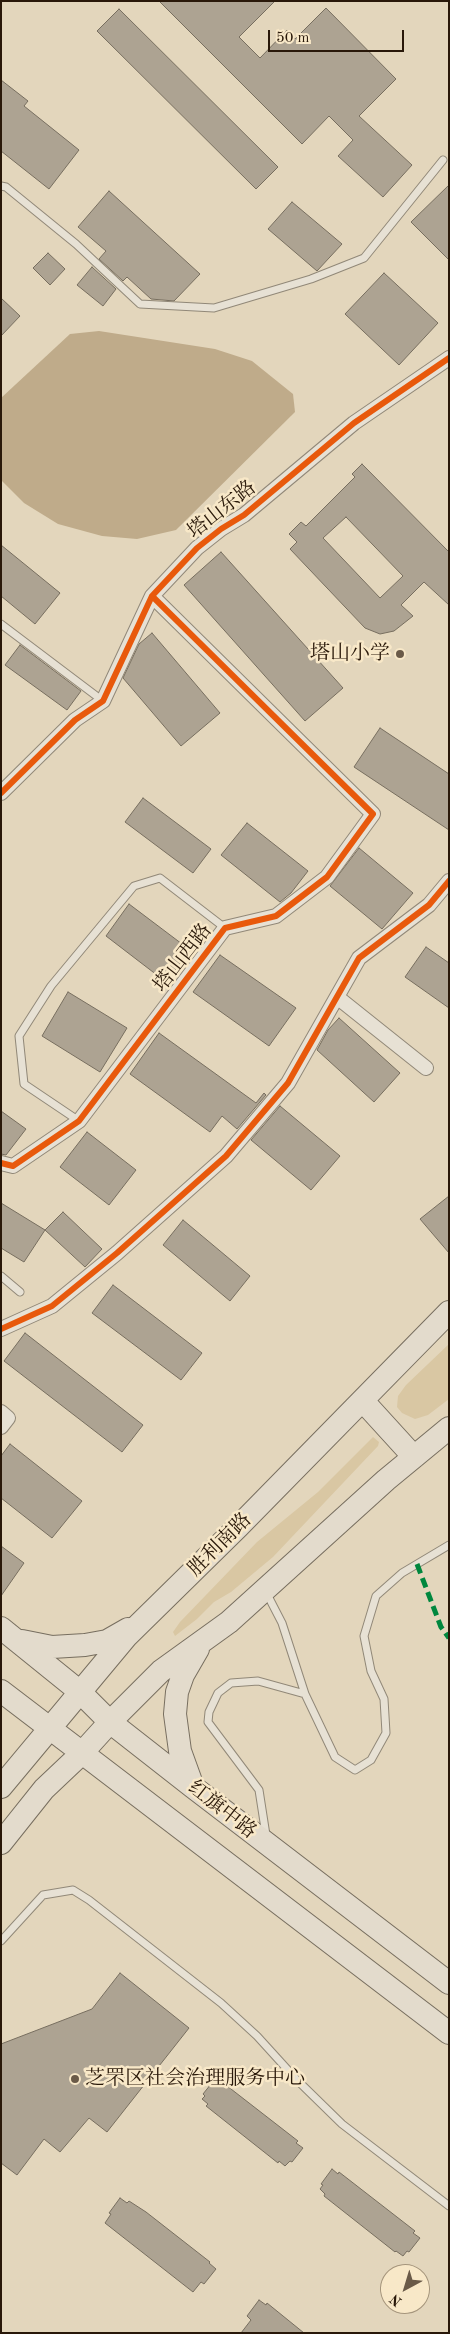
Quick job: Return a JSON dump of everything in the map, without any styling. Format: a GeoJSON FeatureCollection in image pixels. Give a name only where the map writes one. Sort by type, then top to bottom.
{"type":"FeatureCollection","features":[{"type":"Feature","properties":{"kind":"main road","name":"胜利南路"},"geometry":{"type":"LineString","coordinates":[[1,1787],[79,1691],[148,1616],[449,1312]]}},
{"type":"Feature","properties":{"kind":"main road"},"geometry":{"type":"LineString","coordinates":[[363,1400],[414,1457]]}},
{"type":"Feature","properties":{"kind":"main road"},"geometry":{"type":"LineString","coordinates":[[1,1843],[44,1788],[81,1754],[161,1671],[206,1640],[449,1428]]}},
{"type":"Feature","properties":{"kind":"main road"},"geometry":{"type":"LineString","coordinates":[[9,1634],[52,1647],[85,1645],[107,1641],[148,1616]]}},
{"type":"Feature","properties":{"kind":"main road","name":"红旗中路"},"geometry":{"type":"LineString","coordinates":[[9,1634],[79,1691],[110,1722],[193,1788],[449,1983]]}},
{"type":"Feature","properties":{"kind":"main road"},"geometry":{"type":"LineString","coordinates":[[193,1788],[180,1751],[175,1714],[177,1692],[183,1675],[206,1640]]}},
{"type":"Feature","properties":{"kind":"main road","name":"红旗中路"},"geometry":{"type":"LineString","coordinates":[[1,1691],[81,1754],[449,2033]]}},
{"type":"Feature","properties":{"kind":"street","name":"塔山东路"},"geometry":{"type":"LineString","coordinates":[[1,793],[75,720],[102,701],[152,596],[209,539],[244,515],[354,423],[449,358]]}},
{"type":"Feature","properties":{"kind":"street","name":"塔山西路"},"geometry":{"type":"LineString","coordinates":[[1,1163],[13,1166],[80,1121],[225,928],[276,916],[283,911],[327,877],[373,814],[152,596]]}},
{"type":"Feature","properties":{"kind":"street"},"geometry":{"type":"LineString","coordinates":[[1,1329],[52,1306],[117,1253],[226,1156],[288,1084],[359,958],[429,905],[449,881]]}},
{"type":"Feature","properties":{"kind":"street"},"geometry":{"type":"LineString","coordinates":[[337,997],[426,1068]]}},
{"type":"Feature","properties":{"kind":"street"},"geometry":{"type":"LineString","coordinates":[[1,1412],[8,1418],[1,1427]]}},
{"type":"Feature","properties":{"kind":"lane"},"geometry":{"type":"LineString","coordinates":[[1,186],[6,187],[76,244],[140,304],[214,308],[311,279],[364,258],[443,160]]}},
{"type":"Feature","properties":{"kind":"lane"},"geometry":{"type":"LineString","coordinates":[[1,624],[102,701]]}},
{"type":"Feature","properties":{"kind":"lane"},"geometry":{"type":"LineString","coordinates":[[80,1121],[24,1084],[19,1036],[51,986],[134,886],[160,878],[225,928]]}},
{"type":"Feature","properties":{"kind":"lane"},"geometry":{"type":"LineString","coordinates":[[1,1276],[20,1292]]}},
{"type":"Feature","properties":{"kind":"lane"},"geometry":{"type":"LineString","coordinates":[[265,1589],[282,1624],[305,1694],[334,1757],[355,1770],[371,1760],[386,1733],[384,1699],[371,1671],[364,1636],[376,1596],[402,1573],[449,1545]]}},
{"type":"Feature","properties":{"kind":"lane"},"geometry":{"type":"LineString","coordinates":[[267,1845],[259,1790],[208,1722],[209,1712],[218,1693],[231,1683],[258,1681],[305,1694]]}},
{"type":"Feature","properties":{"kind":"lane"},"geometry":{"type":"LineString","coordinates":[[1,1941],[43,1895],[73,1890],[89,1900],[221,2003],[257,2036],[297,2080],[342,2124],[449,2206]]}},
{"type":"Feature","properties":{"kind":"shaded area"},"geometry":{"type":"Polygon","coordinates":[[[99,331],[215,349],[252,361],[293,394],[295,412],[176,530],[137,539],[102,536],[58,524],[24,503],[1,480],[1,398],[70,334],[99,331]]]}},
{"type":"Feature","properties":{"kind":"shaded area"},"geometry":{"type":"Polygon","coordinates":[[[449,1344],[449,1399],[428,1415],[415,1419],[402,1413],[397,1407],[398,1396],[406,1385],[449,1344]]]}},
{"type":"Feature","properties":{"kind":"shaded area"},"geometry":{"type":"Polygon","coordinates":[[[373,1437],[379,1442],[378,1446],[273,1557],[231,1592],[214,1602],[197,1619],[175,1636],[173,1632],[180,1622],[257,1542],[318,1492],[373,1437]]]}},
{"type":"Feature","properties":{"kind":"building"},"geometry":{"type":"Polygon","coordinates":[[[159,1],[275,1],[239,37],[260,58],[287,30],[295,39],[326,8],[396,79],[359,116],[412,165],[383,197],[338,156],[353,140],[329,116],[302,144],[159,1]]]}},
{"type":"Feature","properties":{"kind":"building"},"geometry":{"type":"Polygon","coordinates":[[[119,9],[278,167],[256,189],[97,31],[119,9]]]}},
{"type":"Feature","properties":{"kind":"building"},"geometry":{"type":"Polygon","coordinates":[[[1,80],[28,101],[24,106],[79,150],[49,189],[1,151],[1,80]]]}},
{"type":"Feature","properties":{"kind":"building"},"geometry":{"type":"Polygon","coordinates":[[[449,185],[449,260],[411,222],[449,185]]]}},
{"type":"Feature","properties":{"kind":"building"},"geometry":{"type":"Polygon","coordinates":[[[109,191],[200,274],[174,301],[151,299],[127,277],[123,281],[99,259],[106,251],[78,227],[109,191]]]}},
{"type":"Feature","properties":{"kind":"building"},"geometry":{"type":"Polygon","coordinates":[[[292,202],[342,244],[317,271],[268,229],[292,202]]]}},
{"type":"Feature","properties":{"kind":"building"},"geometry":{"type":"Polygon","coordinates":[[[48,253],[65,269],[50,285],[33,268],[48,253]]]}},
{"type":"Feature","properties":{"kind":"building"},"geometry":{"type":"Polygon","coordinates":[[[92,267],[116,289],[103,306],[77,285],[92,267]]]}},
{"type":"Feature","properties":{"kind":"building"},"geometry":{"type":"Polygon","coordinates":[[[384,273],[438,323],[399,365],[345,314],[384,273]]]}},
{"type":"Feature","properties":{"kind":"building"},"geometry":{"type":"Polygon","coordinates":[[[1,298],[20,316],[1,336],[1,298]]]}},
{"type":"Feature","properties":{"kind":"building"},"geometry":{"type":"Polygon","coordinates":[[[362,464],[449,552],[449,605],[424,582],[401,605],[413,616],[394,631],[380,634],[365,628],[290,549],[297,542],[289,534],[301,522],[306,526],[355,477],[352,474],[362,464]],[[346,517],[323,538],[380,598],[403,576],[346,517]]]}},
{"type":"Feature","properties":{"kind":"building"},"geometry":{"type":"Polygon","coordinates":[[[1,545],[60,593],[35,624],[1,596],[1,545]]]}},
{"type":"Feature","properties":{"kind":"building"},"geometry":{"type":"Polygon","coordinates":[[[221,552],[343,688],[305,721],[184,585],[221,552]]]}},
{"type":"Feature","properties":{"kind":"building"},"geometry":{"type":"Polygon","coordinates":[[[152,633],[220,713],[181,746],[123,678],[139,644],[152,633]]]}},
{"type":"Feature","properties":{"kind":"building"},"geometry":{"type":"Polygon","coordinates":[[[20,645],[81,691],[67,710],[5,665],[20,645]]]}},
{"type":"Feature","properties":{"kind":"building"},"geometry":{"type":"Polygon","coordinates":[[[380,728],[449,774],[449,830],[354,767],[380,728]]]}},
{"type":"Feature","properties":{"kind":"building"},"geometry":{"type":"Polygon","coordinates":[[[143,798],[211,849],[193,873],[125,822],[143,798]]]}},
{"type":"Feature","properties":{"kind":"building"},"geometry":{"type":"Polygon","coordinates":[[[247,823],[308,871],[291,893],[280,902],[221,855],[247,823]]]}},
{"type":"Feature","properties":{"kind":"building"},"geometry":{"type":"Polygon","coordinates":[[[359,848],[413,893],[382,929],[330,886],[359,848]]]}},
{"type":"Feature","properties":{"kind":"building"},"geometry":{"type":"Polygon","coordinates":[[[129,904],[190,950],[166,982],[106,936],[129,904]]]}},
{"type":"Feature","properties":{"kind":"building"},"geometry":{"type":"Polygon","coordinates":[[[426,947],[449,963],[449,1008],[405,977],[426,947]]]}},
{"type":"Feature","properties":{"kind":"building"},"geometry":{"type":"Polygon","coordinates":[[[220,955],[296,1008],[269,1046],[193,992],[220,955]]]}},
{"type":"Feature","properties":{"kind":"building"},"geometry":{"type":"Polygon","coordinates":[[[68,992],[127,1028],[100,1072],[42,1036],[68,992]]]}},
{"type":"Feature","properties":{"kind":"building"},"geometry":{"type":"Polygon","coordinates":[[[339,1018],[400,1073],[374,1102],[317,1050],[328,1030],[339,1018]]]}},
{"type":"Feature","properties":{"kind":"building"},"geometry":{"type":"Polygon","coordinates":[[[159,1033],[256,1103],[264,1093],[266,1095],[237,1129],[222,1116],[210,1132],[130,1074],[159,1033]]]}},
{"type":"Feature","properties":{"kind":"building"},"geometry":{"type":"Polygon","coordinates":[[[280,1106],[340,1156],[311,1190],[251,1140],[280,1106]]]}},
{"type":"Feature","properties":{"kind":"building"},"geometry":{"type":"Polygon","coordinates":[[[1,1111],[26,1129],[6,1155],[1,1154],[1,1111]]]}},
{"type":"Feature","properties":{"kind":"building"},"geometry":{"type":"Polygon","coordinates":[[[87,1132],[136,1170],[109,1205],[60,1167],[87,1132]]]}},
{"type":"Feature","properties":{"kind":"building"},"geometry":{"type":"Polygon","coordinates":[[[449,1196],[449,1253],[420,1219],[449,1196]]]}},
{"type":"Feature","properties":{"kind":"building"},"geometry":{"type":"Polygon","coordinates":[[[1,1203],[45,1230],[24,1262],[1,1248],[1,1203]]]}},
{"type":"Feature","properties":{"kind":"building"},"geometry":{"type":"Polygon","coordinates":[[[63,1212],[102,1249],[85,1267],[45,1230],[63,1212]]]}},
{"type":"Feature","properties":{"kind":"building"},"geometry":{"type":"Polygon","coordinates":[[[183,1220],[250,1276],[230,1301],[163,1245],[183,1220]]]}},
{"type":"Feature","properties":{"kind":"building"},"geometry":{"type":"Polygon","coordinates":[[[113,1285],[202,1353],[181,1380],[92,1313],[113,1285]]]}},
{"type":"Feature","properties":{"kind":"building"},"geometry":{"type":"Polygon","coordinates":[[[25,1333],[143,1425],[122,1452],[4,1361],[25,1333]]]}},
{"type":"Feature","properties":{"kind":"building"},"geometry":{"type":"Polygon","coordinates":[[[10,1444],[82,1501],[52,1538],[1,1498],[1,1456],[10,1444]]]}},
{"type":"Feature","properties":{"kind":"building"},"geometry":{"type":"Polygon","coordinates":[[[1,1546],[24,1563],[1,1596],[1,1546]]]}},
{"type":"Feature","properties":{"kind":"building","name":"芝罘区社会治理服务中心"},"geometry":{"type":"Polygon","coordinates":[[[120,1973],[189,2028],[107,2132],[89,2118],[60,2152],[44,2139],[17,2175],[1,2163],[1,2044],[92,2009],[120,1973]]]}},
{"type":"Feature","properties":{"kind":"building"},"geometry":{"type":"Polygon","coordinates":[[[215,2079],[221,2084],[222,2082],[298,2141],[296,2143],[303,2148],[292,2162],[290,2161],[285,2166],[279,2161],[278,2163],[206,2106],[208,2104],[202,2099],[205,2096],[203,2094],[215,2079]]]}},
{"type":"Feature","properties":{"kind":"building"},"geometry":{"type":"Polygon","coordinates":[[[332,2169],[338,2174],[339,2172],[415,2231],[413,2233],[420,2238],[409,2252],[407,2251],[403,2256],[395,2252],[324,2196],[325,2194],[320,2189],[323,2185],[321,2184],[332,2169]]]}},
{"type":"Feature","properties":{"kind":"building"},"geometry":{"type":"Polygon","coordinates":[[[120,2198],[127,2203],[129,2201],[146,2212],[210,2262],[216,2269],[204,2284],[201,2282],[193,2292],[105,2223],[111,2214],[109,2213],[120,2198]]]}},
{"type":"Feature","properties":{"kind":"building"},"geometry":{"type":"Polygon","coordinates":[[[259,2300],[266,2305],[267,2303],[304,2333],[241,2333],[251,2320],[247,2316],[259,2300]]]}},
{"type":"Feature","properties":{"kind":"marked path"},"geometry":{"type":"LineString","coordinates":[[417,1564],[441,1627],[449,1638]]}},
{"type":"Feature","properties":{"kind":"cycle path"},"geometry":{"type":"LineString","coordinates":[[1,793],[75,720],[103,701],[152,596],[197,548],[221,529],[244,515],[354,423],[449,358]]}},
{"type":"Feature","properties":{"kind":"cycle path"},"geometry":{"type":"LineString","coordinates":[[1,1163],[13,1166],[79,1121],[225,928],[276,916],[327,877],[373,814],[152,596]]}},
{"type":"Feature","properties":{"kind":"cycle path"},"geometry":{"type":"LineString","coordinates":[[1,1329],[52,1306],[117,1253],[226,1156],[288,1083],[359,958],[429,905],[449,881]]}},
{"type":"Feature","properties":{"kind":"place","name":"塔山小学"},"geometry":{"type":"Point","coordinates":[400,654]}},
{"type":"Feature","properties":{"kind":"place","name":"芝罘区社会治理服务中心"},"geometry":{"type":"Point","coordinates":[75,2079]}}]}
